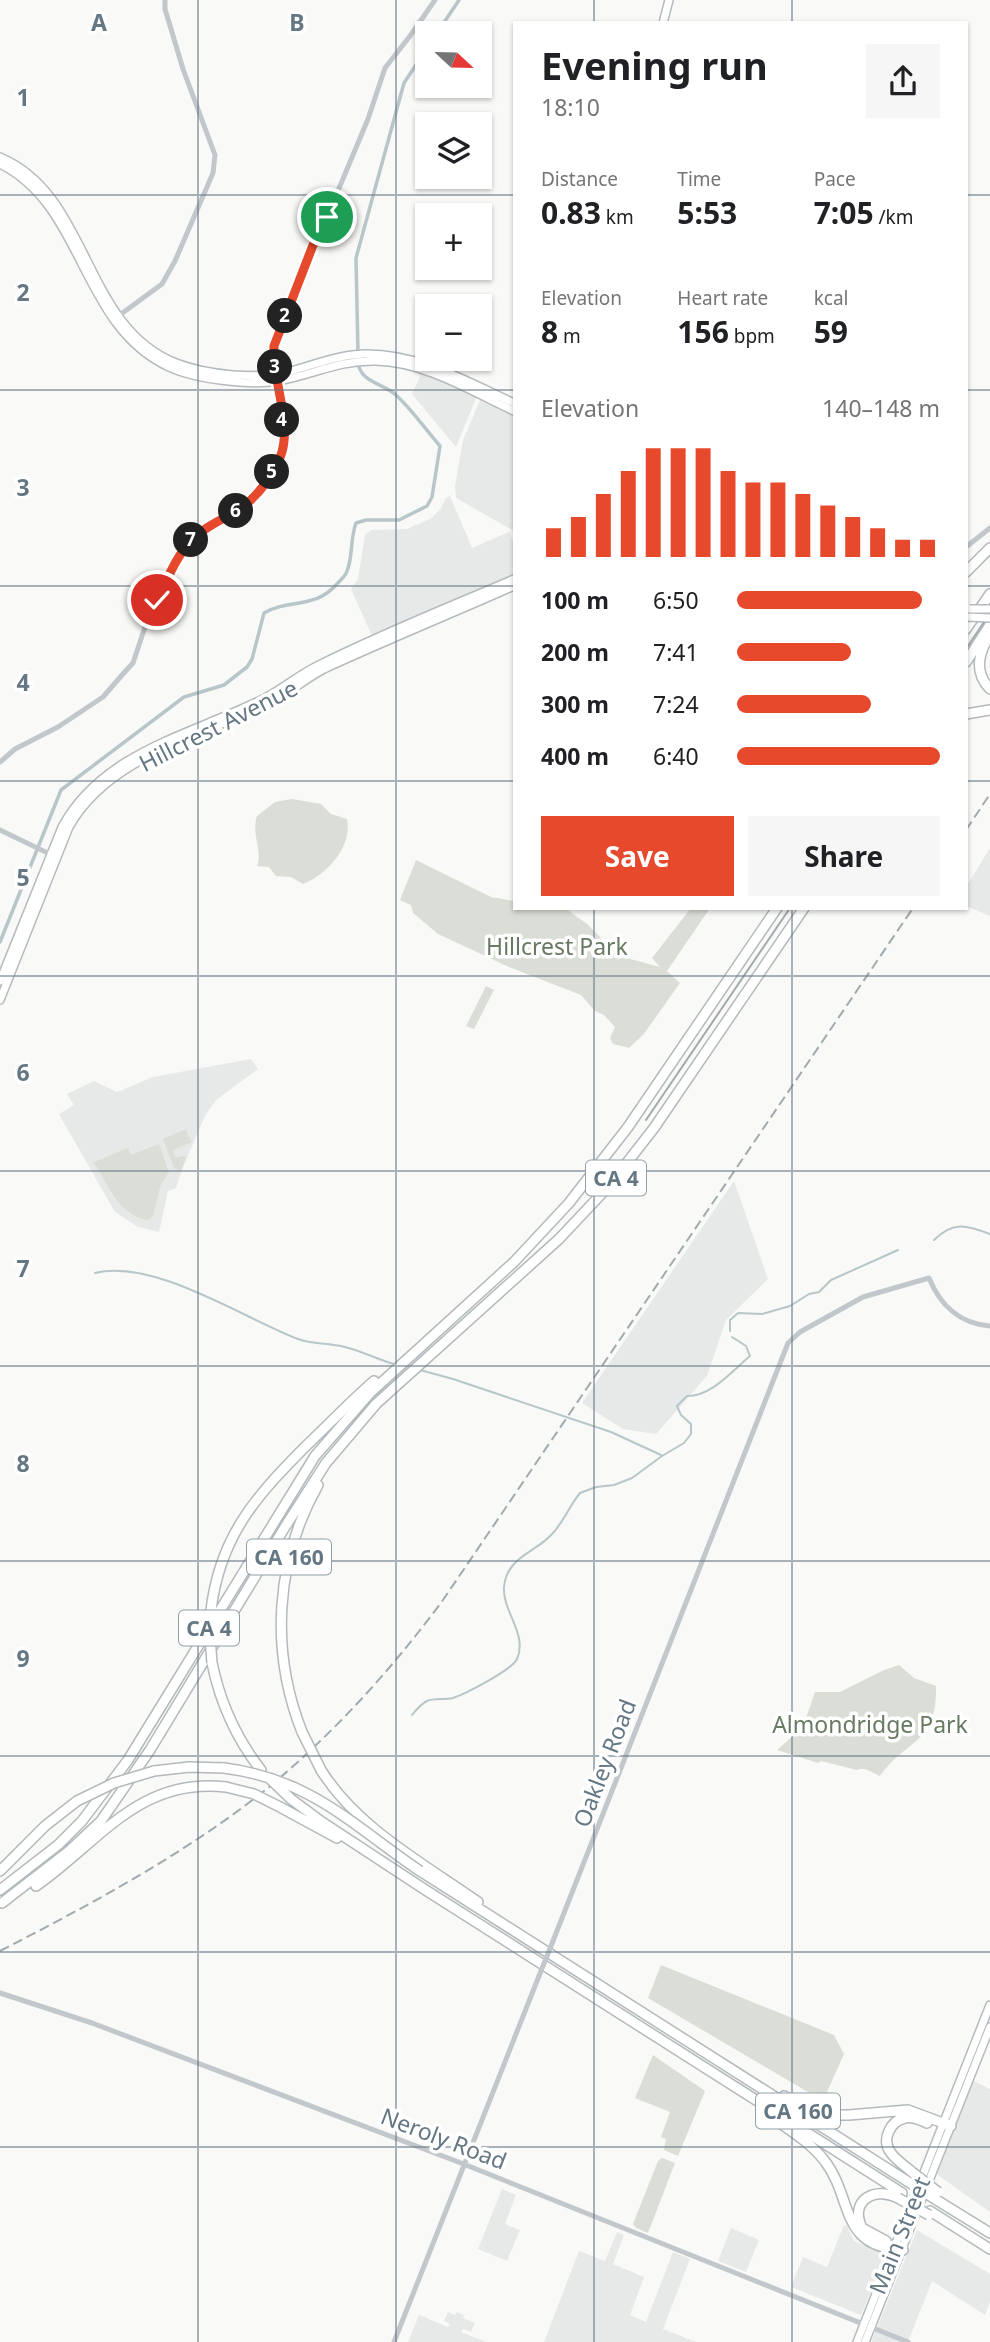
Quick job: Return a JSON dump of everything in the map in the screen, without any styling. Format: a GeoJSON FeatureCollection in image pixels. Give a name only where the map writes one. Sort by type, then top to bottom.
{"type":"FeatureCollection","features":[{"type":"Feature","properties":{"kind":"highway"},"geometry":{"type":"LineString","coordinates":[[968,570],[990,548]]}},
{"type":"Feature","properties":{"kind":"highway"},"geometry":{"type":"LineString","coordinates":[[968,626],[990,594]]}},
{"type":"Feature","properties":{"kind":"highway"},"geometry":{"type":"LineString","coordinates":[[968,659],[990,625]]}},
{"type":"Feature","properties":{"kind":"highway"},"geometry":{"type":"LineString","coordinates":[[990,634],[982,650],[979,665],[982,679],[990,689]]}},
{"type":"Feature","properties":{"kind":"highway"},"geometry":{"type":"LineString","coordinates":[[968,713],[990,710]]}},
{"type":"Feature","properties":{"kind":"highway","name":"CA 4"},"geometry":{"type":"LineString","coordinates":[[0,1890],[58,1844],[82,1821],[128,1760],[315,1455],[370,1393],[514,1262],[590,1178],[635,1117],[776,910]]}},
{"type":"Feature","properties":{"kind":"highway","name":"CA 4"},"geometry":{"type":"LineString","coordinates":[[1,1904],[69,1851],[101,1821],[117,1800],[326,1463],[376,1404],[559,1239],[608,1187],[654,1128],[803,910]]}},
{"type":"Feature","properties":{"kind":"highway","name":"CA 160"},"geometry":{"type":"LineString","coordinates":[[410,1357],[395,1364],[354,1399],[254,1501],[223,1557],[211,1610],[212,1663],[219,1692],[244,1746],[261,1770],[290,1798],[409,1879],[723,2079],[900,2196],[990,2250]]}},
{"type":"Feature","properties":{"kind":"highway","name":"CA 160"},"geometry":{"type":"LineString","coordinates":[[376,1404],[334,1460],[313,1494],[289,1556],[281,1607],[282,1649],[289,1691],[302,1732],[321,1770],[345,1802],[367,1823],[538,1946],[909,2176],[990,2231]]}},
{"type":"Feature","properties":{"kind":"highway"},"geometry":{"type":"LineString","coordinates":[[0,1871],[45,1825],[77,1801],[114,1783],[154,1771],[189,1767],[224,1768],[267,1776],[317,1797],[420,1871],[538,1946]]}},
{"type":"Feature","properties":{"kind":"highway"},"geometry":{"type":"LineString","coordinates":[[1,1904],[46,1879],[123,1814],[144,1801],[184,1788],[226,1787],[254,1794],[409,1879]]}},
{"type":"Feature","properties":{"kind":"highway"},"geometry":{"type":"LineString","coordinates":[[689,2042],[708,2050],[773,2090],[818,2112],[842,2116],[908,2110],[946,2127]]}},
{"type":"Feature","properties":{"kind":"highway"},"geometry":{"type":"LineString","coordinates":[[723,2079],[821,2156],[835,2178],[855,2229],[867,2239],[897,2248]]}},
{"type":"Feature","properties":{"kind":"highway"},"geometry":{"type":"LineString","coordinates":[[909,2176],[890,2152],[887,2142],[891,2127],[898,2120],[912,2118],[946,2127]]}},
{"type":"Feature","properties":{"kind":"highway"},"geometry":{"type":"LineString","coordinates":[[897,2248],[865,2231],[859,2223],[858,2213],[865,2199],[873,2194],[900,2196]]}},
{"type":"Feature","properties":{"kind":"main road"},"geometry":{"type":"LineString","coordinates":[[661,21],[667,0]]}},
{"type":"Feature","properties":{"kind":"main road"},"geometry":{"type":"LineString","coordinates":[[0,157],[27,173],[46,191],[65,219],[117,317],[149,348],[175,363],[211,371],[277,378]]}},
{"type":"Feature","properties":{"kind":"main road"},"geometry":{"type":"LineString","coordinates":[[0,164],[19,175],[46,201],[113,321],[128,339],[149,357],[195,376],[277,378],[336,357],[388,355],[416,360],[513,403]]}},
{"type":"Feature","properties":{"kind":"main road"},"geometry":{"type":"LineString","coordinates":[[364,358],[400,363],[419,369],[513,411]]}},
{"type":"Feature","properties":{"kind":"main road","name":"Hillcrest Avenue"},"geometry":{"type":"LineString","coordinates":[[0,1000],[62,827],[74,807],[95,785],[125,763],[168,738],[262,699],[312,668],[513,579]]}},
{"type":"Feature","properties":{"kind":"main road","name":"Hillcrest Avenue"},"geometry":{"type":"LineString","coordinates":[[0,981],[53,856],[69,827],[99,791],[117,777],[164,748],[281,697],[314,674],[513,586]]}},
{"type":"Feature","properties":{"kind":"main road"},"geometry":{"type":"LineString","coordinates":[[968,612],[990,609]]}},
{"type":"Feature","properties":{"kind":"main road"},"geometry":{"type":"LineString","coordinates":[[968,612],[990,618]]}},
{"type":"Feature","properties":{"kind":"main road"},"geometry":{"type":"LineString","coordinates":[[358,654],[375,644],[378,638]]}},
{"type":"Feature","properties":{"kind":"main road"},"geometry":{"type":"LineString","coordinates":[[946,2127],[990,2005]]}},
{"type":"Feature","properties":{"kind":"main road"},"geometry":{"type":"LineString","coordinates":[[946,2127],[990,2027]]}},
{"type":"Feature","properties":{"kind":"main road","name":"Main Street"},"geometry":{"type":"LineString","coordinates":[[857,2342],[867,2325],[946,2127]]}},
{"type":"Feature","properties":{"kind":"main road","name":"Main Street"},"geometry":{"type":"LineString","coordinates":[[865,2342],[867,2325]]}},
{"type":"Feature","properties":{"kind":"street"},"geometry":{"type":"LineString","coordinates":[[117,317],[162,284],[175,261],[213,173],[215,155],[183,69],[165,9],[165,0]]}},
{"type":"Feature","properties":{"kind":"street"},"geometry":{"type":"LineString","coordinates":[[0,762],[34,737],[67,721],[109,690],[133,663],[148,618],[176,563],[191,541],[210,525],[242,507],[266,480],[282,451],[284,436],[273,360],[274,346],[281,326],[320,227],[327,217],[369,120],[385,68],[435,0]]}},
{"type":"Feature","properties":{"kind":"street"},"geometry":{"type":"LineString","coordinates":[[968,545],[990,528]]}},
{"type":"Feature","properties":{"kind":"street"},"geometry":{"type":"LineString","coordinates":[[0,830],[53,856]]}},
{"type":"Feature","properties":{"kind":"street","name":"Oakley Road"},"geometry":{"type":"LineString","coordinates":[[394,2342],[788,1343],[800,1332],[863,1297],[929,1278],[937,1295],[957,1316],[972,1323],[990,1326]]}},
{"type":"Feature","properties":{"kind":"street","name":"Neroly Road"},"geometry":{"type":"LineString","coordinates":[[0,1993],[92,2022],[465,2164],[908,2342]]}},
{"type":"Feature","properties":{"kind":"shaded area"},"geometry":{"type":"Polygon","coordinates":[[[422,372],[477,396],[456,447],[412,394],[422,372]]]}},
{"type":"Feature","properties":{"kind":"shaded area"},"geometry":{"type":"Polygon","coordinates":[[[481,398],[513,414],[513,530],[456,498],[455,486],[463,440],[481,398]]]}},
{"type":"Feature","properties":{"kind":"shaded area"},"geometry":{"type":"Polygon","coordinates":[[[450,496],[472,548],[509,532],[513,541],[513,576],[373,638],[351,589],[358,579],[365,535],[371,530],[407,529],[432,518],[450,496]]]}},
{"type":"Feature","properties":{"kind":"shaded area"},"geometry":{"type":"Polygon","coordinates":[[[990,848],[990,916],[968,907],[968,884],[990,848]]]}},
{"type":"Feature","properties":{"kind":"shaded area"},"geometry":{"type":"Polygon","coordinates":[[[251,1059],[258,1069],[216,1100],[205,1116],[176,1188],[168,1191],[159,1232],[138,1227],[115,1212],[59,1114],[74,1105],[67,1094],[94,1081],[117,1092],[153,1077],[251,1059]]]}},
{"type":"Feature","properties":{"kind":"shaded area"},"geometry":{"type":"Polygon","coordinates":[[[734,1181],[768,1279],[726,1320],[707,1376],[656,1434],[623,1429],[582,1403],[734,1181]]]}},
{"type":"Feature","properties":{"kind":"shaded area"},"geometry":{"type":"Polygon","coordinates":[[[971,2080],[990,2089],[990,2212],[935,2173],[971,2080]]]}},
{"type":"Feature","properties":{"kind":"shaded area"},"geometry":{"type":"Polygon","coordinates":[[[502,2189],[516,2195],[505,2224],[520,2230],[507,2261],[478,2249],[502,2189]]]}},
{"type":"Feature","properties":{"kind":"shaded area"},"geometry":{"type":"Polygon","coordinates":[[[844,2225],[854,2241],[881,2253],[883,2262],[861,2315],[791,2287],[803,2257],[827,2267],[844,2225]]]}},
{"type":"Feature","properties":{"kind":"shaded area"},"geometry":{"type":"Polygon","coordinates":[[[731,2228],[759,2240],[746,2272],[718,2261],[731,2228]]]}},
{"type":"Feature","properties":{"kind":"shaded area"},"geometry":{"type":"Polygon","coordinates":[[[917,2230],[990,2274],[990,2302],[985,2315],[932,2281],[908,2342],[871,2342],[917,2230]]]}},
{"type":"Feature","properties":{"kind":"shaded area"},"geometry":{"type":"Polygon","coordinates":[[[617,2232],[624,2235],[613,2264],[644,2277],[630,2315],[646,2322],[673,2252],[690,2259],[663,2329],[696,2342],[544,2342],[579,2251],[605,2261],[617,2232]]]}},
{"type":"Feature","properties":{"kind":"shaded area"},"geometry":{"type":"Polygon","coordinates":[[[448,2312],[455,2315],[457,2312],[475,2323],[471,2332],[463,2329],[461,2332],[487,2342],[408,2342],[419,2315],[448,2327],[450,2324],[444,2321],[448,2312]]]}},
{"type":"Feature","properties":{"kind":"green space"},"geometry":{"type":"Polygon","coordinates":[[[292,799],[321,804],[331,814],[347,819],[346,839],[336,858],[321,874],[303,884],[291,877],[276,876],[269,867],[257,866],[257,816],[275,802],[292,799]]]}},
{"type":"Feature","properties":{"kind":"green space","name":"Hillcrest Park"},"geometry":{"type":"Polygon","coordinates":[[[416,860],[491,897],[513,901],[513,910],[568,910],[587,924],[619,956],[660,967],[652,958],[689,910],[709,910],[667,971],[680,983],[643,1035],[629,1048],[613,1044],[610,1038],[615,1027],[581,995],[509,967],[438,934],[413,913],[411,905],[400,900],[416,860]]]}},
{"type":"Feature","properties":{"kind":"green space"},"geometry":{"type":"Polygon","coordinates":[[[486,986],[494,990],[474,1029],[466,1026],[486,986]]]}},
{"type":"Feature","properties":{"kind":"green space"},"geometry":{"type":"Polygon","coordinates":[[[186,1129],[186,1137],[189,1136],[192,1142],[173,1150],[176,1158],[186,1157],[181,1171],[174,1168],[163,1139],[186,1129]]]}},
{"type":"Feature","properties":{"kind":"green space"},"geometry":{"type":"Polygon","coordinates":[[[159,1144],[169,1172],[161,1184],[153,1216],[148,1220],[123,1207],[92,1163],[128,1148],[131,1155],[159,1144]]]}},
{"type":"Feature","properties":{"kind":"green space","name":"Almondridge Park"},"geometry":{"type":"Polygon","coordinates":[[[899,1665],[914,1678],[936,1686],[935,1705],[926,1730],[890,1763],[880,1776],[866,1769],[857,1770],[821,1761],[818,1763],[777,1750],[803,1727],[815,1692],[840,1692],[899,1665]]]}},
{"type":"Feature","properties":{"kind":"green space"},"geometry":{"type":"Polygon","coordinates":[[[661,1965],[834,2035],[844,2054],[823,2101],[648,1998],[661,1965]]]}},
{"type":"Feature","properties":{"kind":"green space"},"geometry":{"type":"Polygon","coordinates":[[[653,2055],[705,2091],[678,2156],[664,2150],[666,2139],[661,2137],[670,2112],[635,2098],[653,2055]]]}},
{"type":"Feature","properties":{"kind":"green space"},"geometry":{"type":"Polygon","coordinates":[[[662,2158],[675,2163],[648,2233],[633,2224],[658,2161],[662,2158]]]}},
{"type":"Feature","properties":{"kind":"waterway"},"geometry":{"type":"LineString","coordinates":[[445,21],[459,0]]}},
{"type":"Feature","properties":{"kind":"waterway"},"geometry":{"type":"LineString","coordinates":[[358,354],[356,258],[404,83],[415,66]]}},
{"type":"Feature","properties":{"kind":"waterway"},"geometry":{"type":"LineString","coordinates":[[0,942],[61,790],[184,697],[224,685],[247,667],[252,659],[264,613],[320,597],[344,576],[349,566],[356,523],[366,520],[399,520],[427,506],[432,497],[440,446],[397,396],[363,374],[358,361]]}},
{"type":"Feature","properties":{"kind":"waterway"},"geometry":{"type":"LineString","coordinates":[[934,1240],[947,1230],[960,1226],[990,1234]]}},
{"type":"Feature","properties":{"kind":"waterway"},"geometry":{"type":"LineString","coordinates":[[730,1331],[730,1320],[738,1313],[762,1314],[790,1306],[809,1294],[819,1292],[831,1280],[898,1250]]}},
{"type":"Feature","properties":{"kind":"waterway"},"geometry":{"type":"LineString","coordinates":[[95,1273],[118,1271],[143,1274],[170,1282],[198,1292],[298,1339],[348,1348],[397,1365]]}},
{"type":"Feature","properties":{"kind":"waterway"},"geometry":{"type":"LineString","coordinates":[[412,1715],[427,1701],[459,1696],[513,1664],[520,1650],[519,1641],[504,1596],[506,1577],[511,1568],[553,1533],[580,1493],[632,1478],[684,1443],[691,1434],[691,1424],[681,1415],[677,1406],[687,1396],[705,1392],[713,1387],[750,1356],[746,1346],[732,1337]]}},
{"type":"Feature","properties":{"kind":"waterway"},"geometry":{"type":"LineString","coordinates":[[420,1370],[611,1432],[661,1455]]}},
{"type":"Feature","properties":{"kind":"tram line"},"geometry":{"type":"LineString","coordinates":[[968,646],[990,613]]}},
{"type":"Feature","properties":{"kind":"tram line"},"geometry":{"type":"LineString","coordinates":[[646,1120],[789,910]]}},
{"type":"Feature","properties":{"kind":"railway"},"geometry":{"type":"LineString","coordinates":[[968,827],[990,794]]}},
{"type":"Feature","properties":{"kind":"railway"},"geometry":{"type":"LineString","coordinates":[[0,1951],[139,1876],[238,1811],[317,1744],[383,1675],[443,1600],[912,910]]}},
{"type":"Feature","properties":{"kind":"route"},"geometry":{"type":"LineString","coordinates":[[157,600],[191,541],[210,525],[242,507],[275,468],[282,451],[284,436],[273,360],[274,346],[320,227],[327,217]]}}]}
